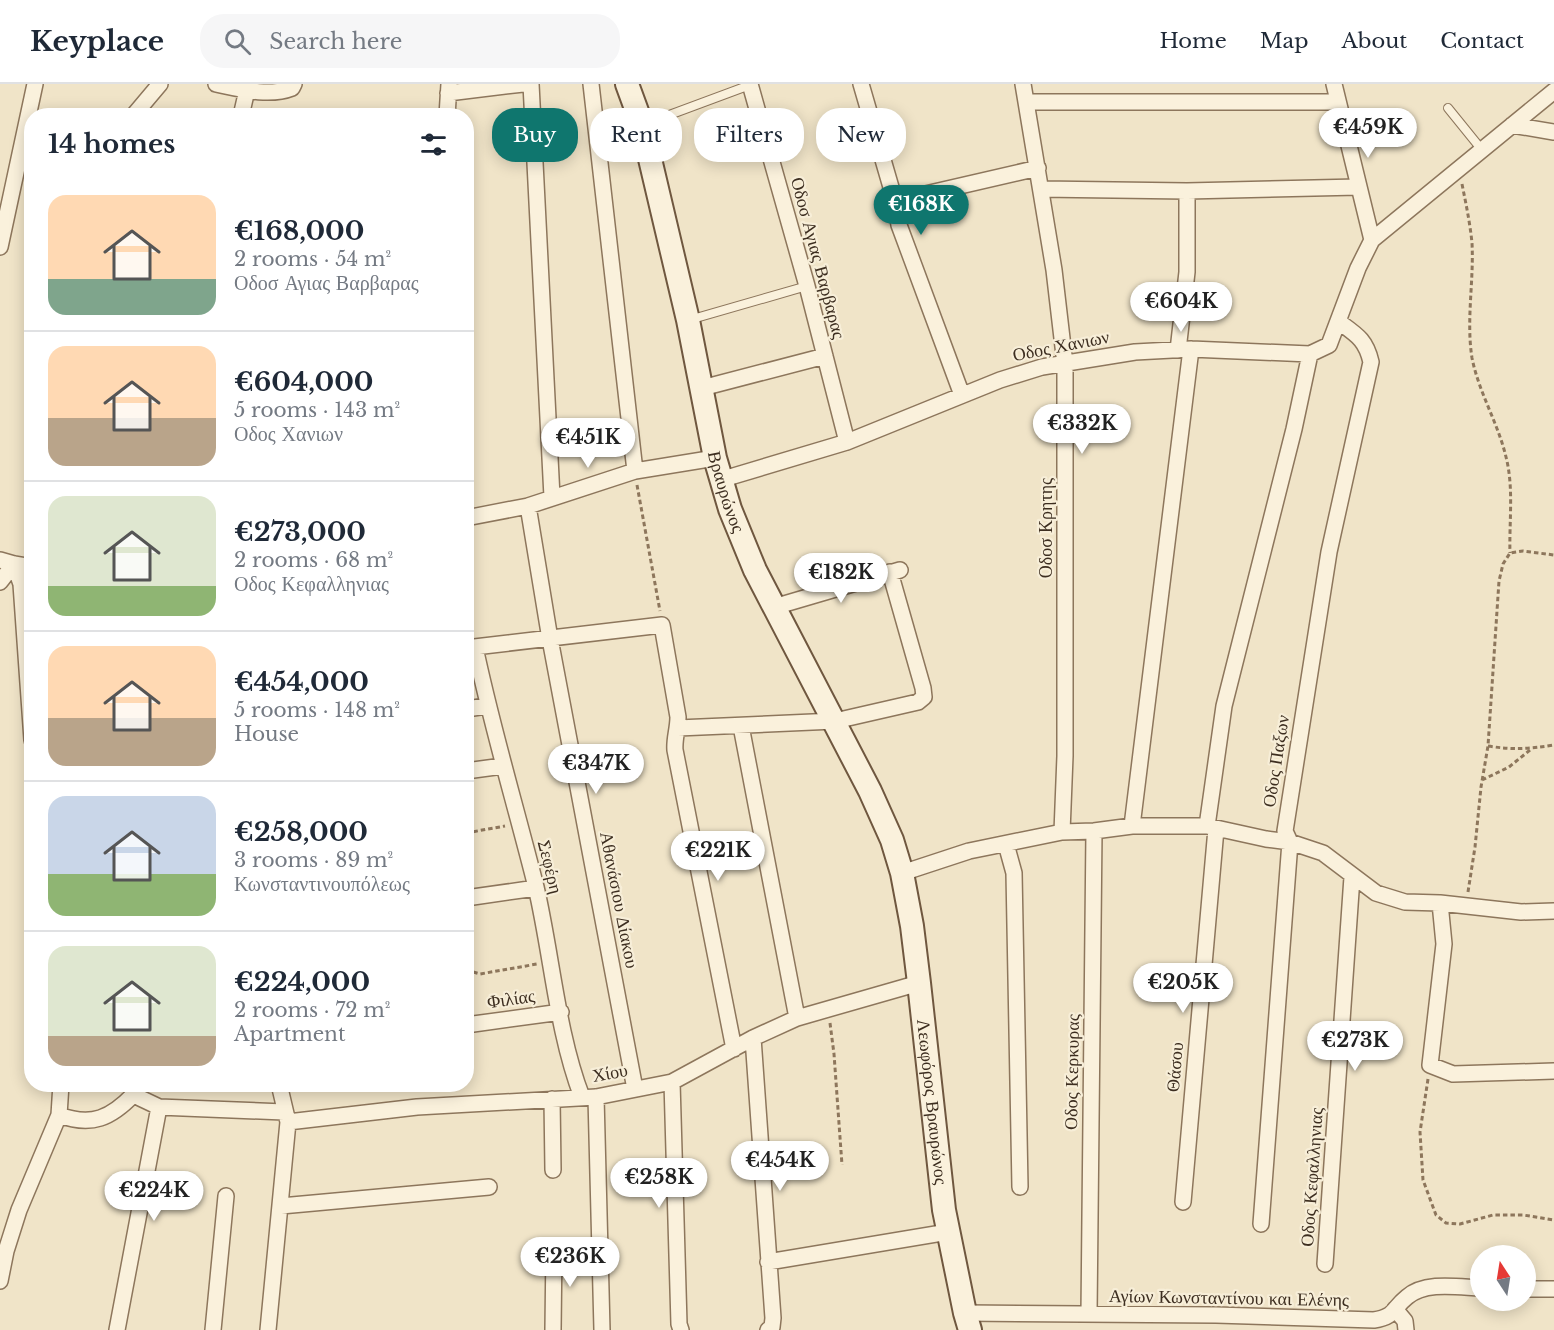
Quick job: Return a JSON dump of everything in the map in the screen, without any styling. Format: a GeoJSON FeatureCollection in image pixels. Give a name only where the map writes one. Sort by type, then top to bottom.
{"type":"FeatureCollection","features":[{"type":"Feature","properties":{"kind":"main road","name":"Βραυρώνος"},"geometry":{"type":"LineString","coordinates":[[627,84],[636,108]]}},
{"type":"Feature","properties":{"kind":"main road","name":"Βραυρώνος"},"geometry":{"type":"LineString","coordinates":[[651,162],[688,321],[718,469],[742,540],[774,607],[835,721],[892,840],[902,873]]}},
{"type":"Feature","properties":{"kind":"main road","name":"Λεωφόρος Βραυρώνος"},"geometry":{"type":"LineString","coordinates":[[902,873],[912,926],[948,1232],[967,1321]]}},
{"type":"Feature","properties":{"kind":"street"},"geometry":{"type":"LineString","coordinates":[[30,108],[35,84]]}},
{"type":"Feature","properties":{"kind":"street"},"geometry":{"type":"LineString","coordinates":[[140,108],[160,84]]}},
{"type":"Feature","properties":{"kind":"street"},"geometry":{"type":"LineString","coordinates":[[216,84],[247,90],[282,92],[292,88],[294,84]]}},
{"type":"Feature","properties":{"kind":"street"},"geometry":{"type":"LineString","coordinates":[[447,108],[448,88],[523,84]]}},
{"type":"Feature","properties":{"kind":"street"},"geometry":{"type":"LineString","coordinates":[[531,84],[552,497]]}},
{"type":"Feature","properties":{"kind":"street"},"geometry":{"type":"LineString","coordinates":[[591,84],[635,471]]}},
{"type":"Feature","properties":{"kind":"street","name":"Οδοσ Αγιας Βαρβαρας"},"geometry":{"type":"LineString","coordinates":[[750,84],[807,286],[847,442]]}},
{"type":"Feature","properties":{"kind":"street"},"geometry":{"type":"LineString","coordinates":[[861,84],[895,201],[899,225],[962,395]]}},
{"type":"Feature","properties":{"kind":"street","name":"Οδοσ Κρητης"},"geometry":{"type":"LineString","coordinates":[[1023,84],[1054,270],[1065,364],[1065,756],[1062,832]]}},
{"type":"Feature","properties":{"kind":"street"},"geometry":{"type":"LineString","coordinates":[[1334,84],[1372,240]]}},
{"type":"Feature","properties":{"kind":"street"},"geometry":{"type":"LineString","coordinates":[[244,108],[247,90]]}},
{"type":"Feature","properties":{"kind":"street"},"geometry":{"type":"LineString","coordinates":[[1310,354],[1329,345],[1358,268],[1372,240],[1554,91]]}},
{"type":"Feature","properties":{"kind":"street"},"geometry":{"type":"LineString","coordinates":[[1026,102],[1338,102]]}},
{"type":"Feature","properties":{"kind":"street"},"geometry":{"type":"LineString","coordinates":[[1512,125],[1554,132]]}},
{"type":"Feature","properties":{"kind":"street"},"geometry":{"type":"LineString","coordinates":[[0,247],[24,135]]}},
{"type":"Feature","properties":{"kind":"street"},"geometry":{"type":"LineString","coordinates":[[895,201],[1038,168]]}},
{"type":"Feature","properties":{"kind":"street"},"geometry":{"type":"LineString","coordinates":[[1041,189],[1187,191],[1358,187]]}},
{"type":"Feature","properties":{"kind":"street"},"geometry":{"type":"LineString","coordinates":[[1132,826],[1184,349],[1187,191]]}},
{"type":"Feature","properties":{"kind":"street","name":"Οδος Παξων"},"geometry":{"type":"LineString","coordinates":[[1261,1224],[1290,842],[1285,831],[1329,552],[1371,362],[1367,347],[1339,322]]}},
{"type":"Feature","properties":{"kind":"street","name":"Οδος Χανιων"},"geometry":{"type":"LineString","coordinates":[[474,516],[528,506],[635,471],[718,469],[847,442],[999,380],[1032,370],[1136,352],[1184,349],[1310,354]]}},
{"type":"Feature","properties":{"kind":"street","name":"Θάσου"},"geometry":{"type":"LineString","coordinates":[[1183,1202],[1211,828],[1224,706],[1294,429],[1310,354]]}},
{"type":"Feature","properties":{"kind":"street"},"geometry":{"type":"LineString","coordinates":[[702,388],[825,356]]}},
{"type":"Feature","properties":{"kind":"street","name":"Αθανάσιου Δίακου"},"geometry":{"type":"LineString","coordinates":[[528,506],[550,639],[635,1089]]}},
{"type":"Feature","properties":{"kind":"street"},"geometry":{"type":"LineString","coordinates":[[7,562],[24,565]]}},
{"type":"Feature","properties":{"kind":"street"},"geometry":{"type":"LineString","coordinates":[[0,582],[7,562]]}},
{"type":"Feature","properties":{"kind":"street"},"geometry":{"type":"LineString","coordinates":[[7,562],[21,584],[24,627]]}},
{"type":"Feature","properties":{"kind":"street"},"geometry":{"type":"LineString","coordinates":[[678,728],[835,721],[918,702],[924,697],[895,571],[774,607]]}},
{"type":"Feature","properties":{"kind":"street"},"geometry":{"type":"LineString","coordinates":[[474,647],[662,625],[678,717],[678,728],[674,740],[675,750],[734,1049]]}},
{"type":"Feature","properties":{"kind":"street","name":"Σεφέρη"},"geometry":{"type":"LineString","coordinates":[[474,658],[536,888],[570,1066],[589,1097],[602,1330]]}},
{"type":"Feature","properties":{"kind":"street"},"geometry":{"type":"LineString","coordinates":[[474,708],[487,706]]}},
{"type":"Feature","properties":{"kind":"street"},"geometry":{"type":"LineString","coordinates":[[741,726],[797,1018]]}},
{"type":"Feature","properties":{"kind":"street"},"geometry":{"type":"LineString","coordinates":[[474,770],[503,766]]}},
{"type":"Feature","properties":{"kind":"street"},"geometry":{"type":"LineString","coordinates":[[902,873],[969,851],[1062,832],[1132,826],[1211,828],[1290,842],[1323,853],[1376,893],[1405,902],[1440,903],[1521,912],[1554,911]]}},
{"type":"Feature","properties":{"kind":"street","name":"Οδος Κερκυρας"},"geometry":{"type":"LineString","coordinates":[[1089,1314],[1094,831]]}},
{"type":"Feature","properties":{"kind":"street"},"geometry":{"type":"LineString","coordinates":[[1006,844],[1014,873],[1020,1187]]}},
{"type":"Feature","properties":{"kind":"street","name":"Οδος Κεφαλληνιας"},"geometry":{"type":"LineString","coordinates":[[1325,1264],[1352,877]]}},
{"type":"Feature","properties":{"kind":"street"},"geometry":{"type":"LineString","coordinates":[[474,897],[536,888]]}},
{"type":"Feature","properties":{"kind":"street"},"geometry":{"type":"LineString","coordinates":[[1440,903],[1444,944],[1430,1065],[1453,1074],[1554,1071]]}},
{"type":"Feature","properties":{"kind":"street","name":"Χίου"},"geometry":{"type":"LineString","coordinates":[[159,1107],[286,1117],[589,1097],[672,1082],[753,1038],[797,1018],[919,984]]}},
{"type":"Feature","properties":{"kind":"street","name":"Φιλίας"},"geometry":{"type":"LineString","coordinates":[[474,1024],[561,1012]]}},
{"type":"Feature","properties":{"kind":"street"},"geometry":{"type":"LineString","coordinates":[[753,1038],[773,1318],[772,1327],[768,1330]]}},
{"type":"Feature","properties":{"kind":"street"},"geometry":{"type":"LineString","coordinates":[[672,1082],[681,1330]]}},
{"type":"Feature","properties":{"kind":"street"},"geometry":{"type":"LineString","coordinates":[[0,1281],[6,1251],[19,1210],[59,1115],[60,1092]]}},
{"type":"Feature","properties":{"kind":"street"},"geometry":{"type":"LineString","coordinates":[[59,1115],[87,1122],[103,1118],[123,1105],[129,1092]]}},
{"type":"Feature","properties":{"kind":"street"},"geometry":{"type":"LineString","coordinates":[[117,1330],[159,1107],[135,1092]]}},
{"type":"Feature","properties":{"kind":"street"},"geometry":{"type":"LineString","coordinates":[[268,1330],[281,1206],[286,1117],[281,1092]]}},
{"type":"Feature","properties":{"kind":"street"},"geometry":{"type":"LineString","coordinates":[[552,1099],[553,1170]]}},
{"type":"Feature","properties":{"kind":"street"},"geometry":{"type":"LineString","coordinates":[[281,1206],[489,1187]]}},
{"type":"Feature","properties":{"kind":"street"},"geometry":{"type":"LineString","coordinates":[[213,1330],[226,1196]]}},
{"type":"Feature","properties":{"kind":"street"},"geometry":{"type":"LineString","coordinates":[[768,1262],[948,1232]]}},
{"type":"Feature","properties":{"kind":"street"},"geometry":{"type":"LineString","coordinates":[[553,1330],[554,1246]]}},
{"type":"Feature","properties":{"kind":"street","name":"Αγίων Κωνσταντίνου και Ελένης"},"geometry":{"type":"LineString","coordinates":[[967,1321],[1089,1314],[1215,1323],[1374,1320],[1387,1318],[1407,1296],[1421,1289],[1470,1287]]}},
{"type":"Feature","properties":{"kind":"street"},"geometry":{"type":"LineString","coordinates":[[1536,1289],[1554,1289]]}},
{"type":"Feature","properties":{"kind":"street"},"geometry":{"type":"LineString","coordinates":[[1395,1309],[1405,1321],[1406,1330]]}},
{"type":"Feature","properties":{"kind":"lane"},"geometry":{"type":"LineString","coordinates":[[682,110],[750,84]]}},
{"type":"Feature","properties":{"kind":"lane"},"geometry":{"type":"LineString","coordinates":[[1448,108],[1482,150]]}},
{"type":"Feature","properties":{"kind":"lane"},"geometry":{"type":"LineString","coordinates":[[688,321],[807,286]]}},
{"type":"Feature","properties":{"kind":"path"},"geometry":{"type":"LineString","coordinates":[[1457,170],[1466,201],[1472,245],[1470,333],[1472,357],[1479,387],[1501,437],[1507,460],[1510,553],[1503,564],[1499,581],[1488,746],[1466,906]]}},
{"type":"Feature","properties":{"kind":"path"},"geometry":{"type":"LineString","coordinates":[[635,471],[662,625]]}},
{"type":"Feature","properties":{"kind":"path"},"geometry":{"type":"LineString","coordinates":[[1510,553],[1523,551],[1554,555]]}},
{"type":"Feature","properties":{"kind":"path"},"geometry":{"type":"LineString","coordinates":[[1488,746],[1509,750],[1530,750],[1554,745]]}},
{"type":"Feature","properties":{"kind":"path"},"geometry":{"type":"LineString","coordinates":[[1482,780],[1509,767],[1530,750]]}},
{"type":"Feature","properties":{"kind":"path"},"geometry":{"type":"LineString","coordinates":[[474,832],[519,824]]}},
{"type":"Feature","properties":{"kind":"path"},"geometry":{"type":"LineString","coordinates":[[474,972],[480,974],[551,961]]}},
{"type":"Feature","properties":{"kind":"path"},"geometry":{"type":"LineString","coordinates":[[828,1010],[834,1054],[842,1165]]}},
{"type":"Feature","properties":{"kind":"path"},"geometry":{"type":"LineString","coordinates":[[1430,1065],[1420,1132],[1423,1180],[1436,1215],[1446,1223],[1460,1224],[1493,1215],[1523,1215],[1554,1220]]}}]}
